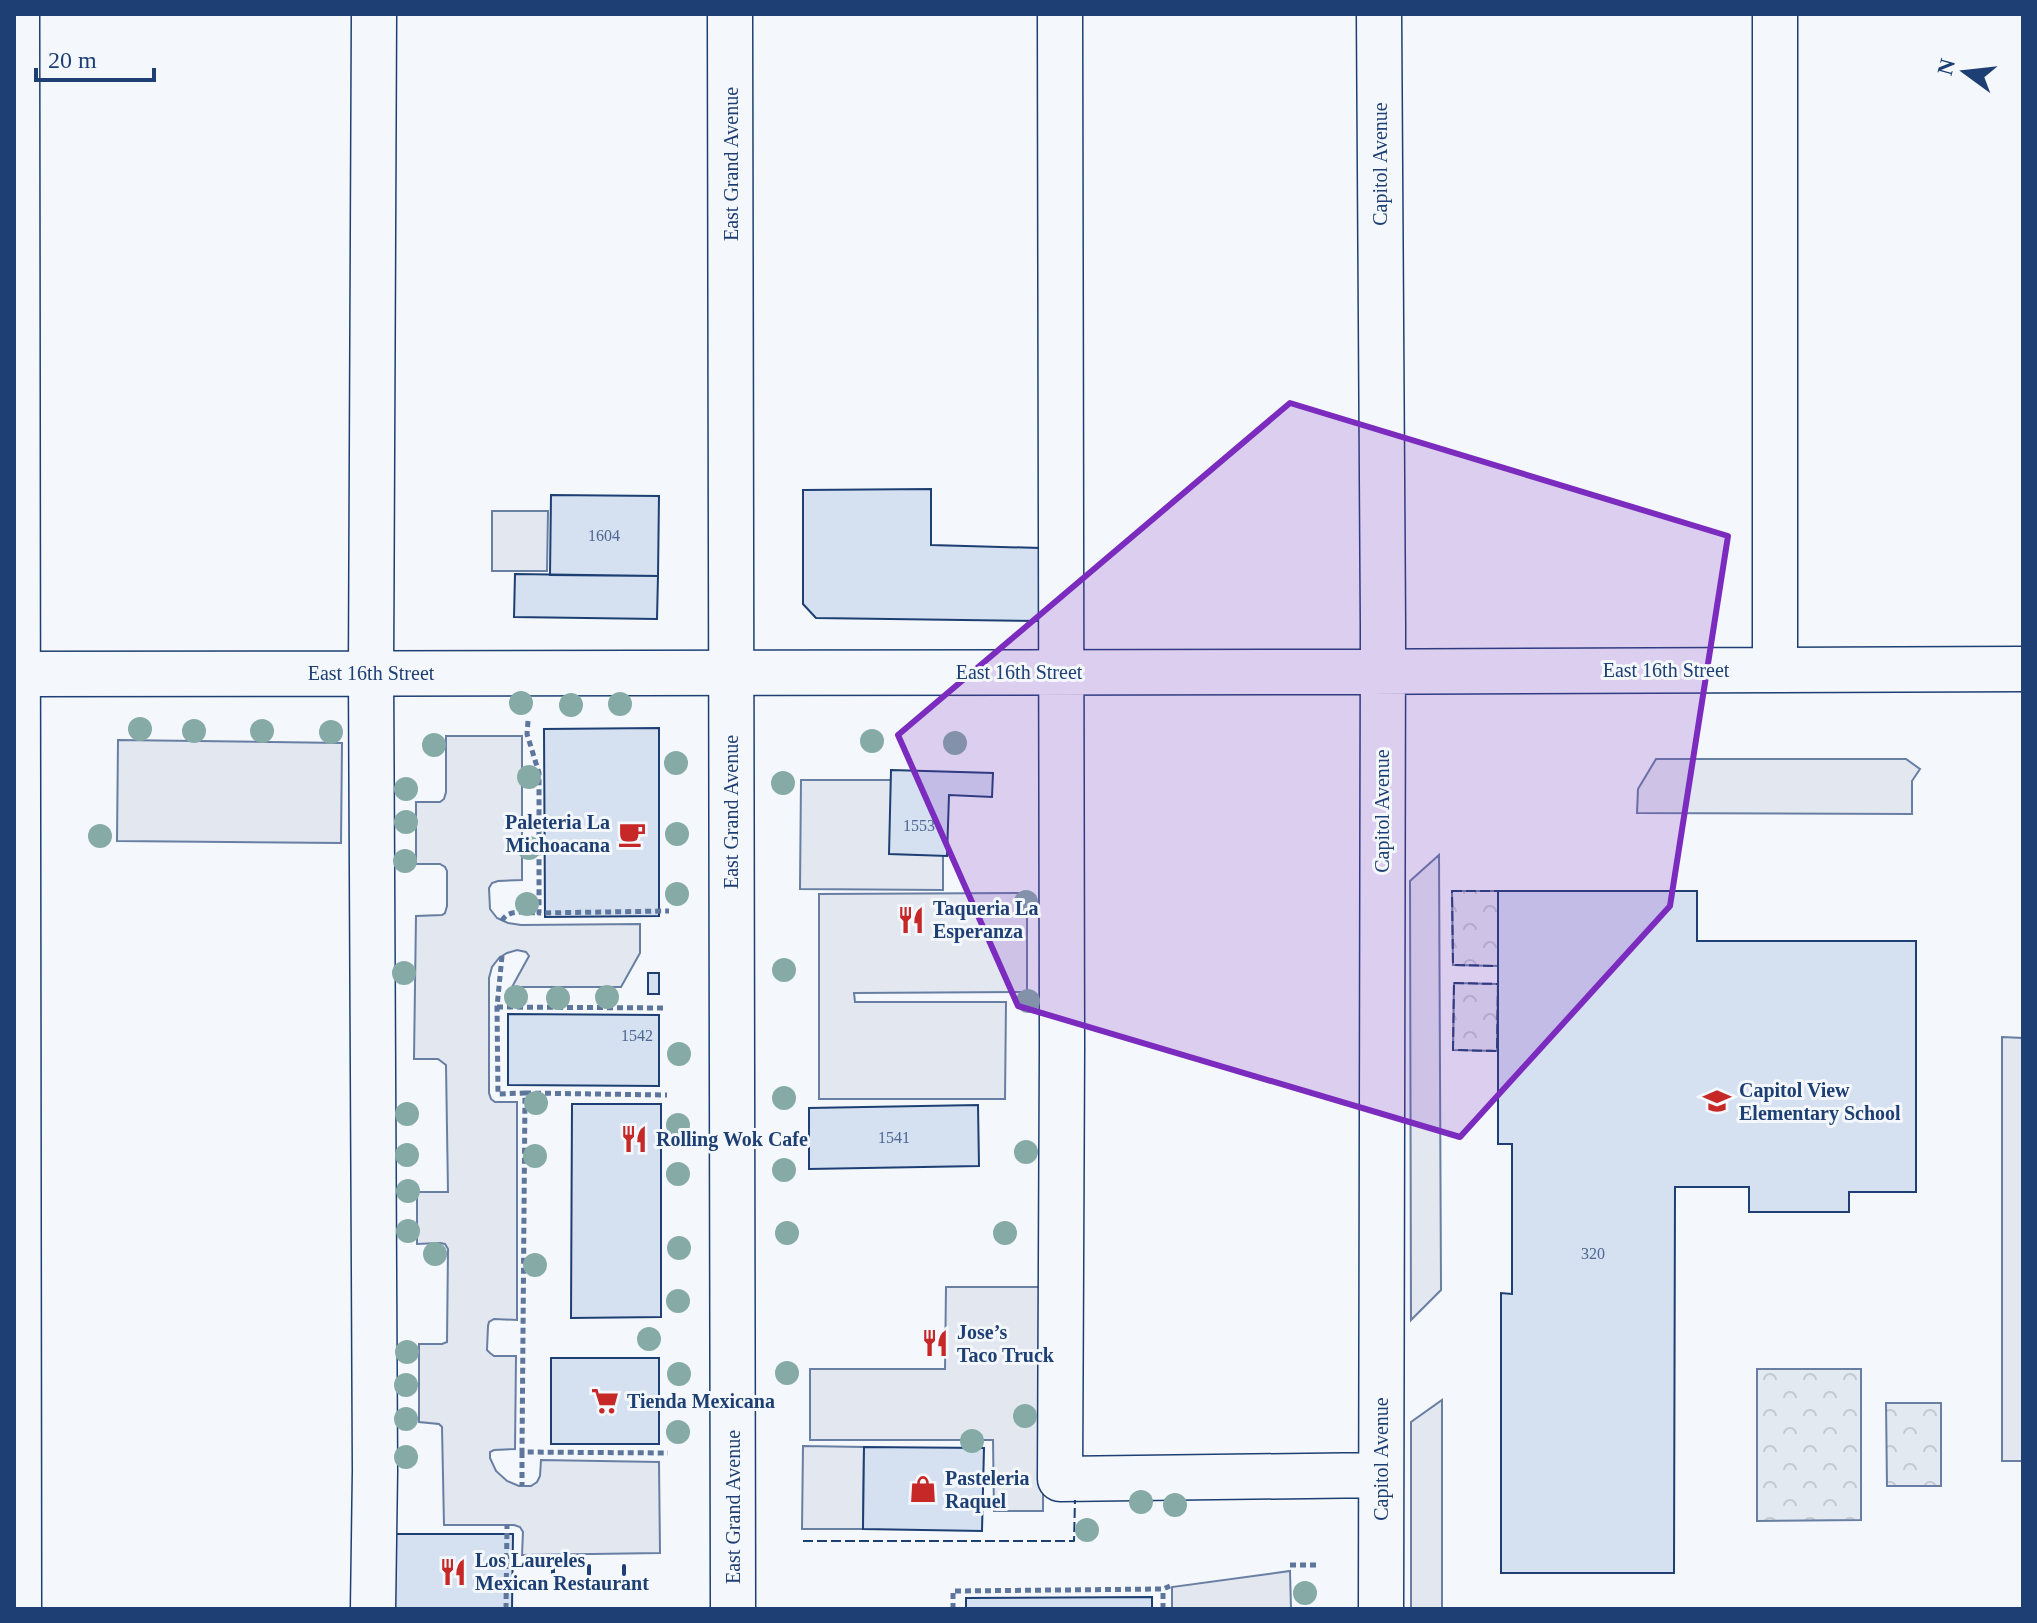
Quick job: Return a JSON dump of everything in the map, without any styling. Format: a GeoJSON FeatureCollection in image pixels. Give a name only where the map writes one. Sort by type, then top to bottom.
{"type":"FeatureCollection","features":[{"type":"Feature","properties":{"kind":"street"},"geometry":{"type":"LineString","coordinates":[[17,14],[19,1609]]}},
{"type":"Feature","properties":{"kind":"street"},"geometry":{"type":"LineString","coordinates":[[373,1609],[371,673],[374,14]]}},
{"type":"Feature","properties":{"kind":"street","name":"East Grand Avenue"},"geometry":{"type":"LineString","coordinates":[[730,14],[733,1609]]}},
{"type":"Feature","properties":{"kind":"street"},"geometry":{"type":"LineString","coordinates":[[1060,14],[1060,1479],[1381,1475]]}},
{"type":"Feature","properties":{"kind":"street","name":"Capitol Avenue"},"geometry":{"type":"LineString","coordinates":[[1379,14],[1381,1609]]}},
{"type":"Feature","properties":{"kind":"street"},"geometry":{"type":"LineString","coordinates":[[1775,14],[1775,670]]}},
{"type":"Feature","properties":{"kind":"street","name":"East 16th Street"},"geometry":{"type":"LineString","coordinates":[[16,674],[2023,669]]}},
{"type":"Feature","properties":{"kind":"path"},"geometry":{"type":"LineString","coordinates":[[528,721],[527,734],[539,773],[539,913]]}},
{"type":"Feature","properties":{"kind":"path"},"geometry":{"type":"LineString","coordinates":[[502,921],[508,913],[669,911]]}},
{"type":"Feature","properties":{"kind":"path"},"geometry":{"type":"LineString","coordinates":[[502,956],[497,1007],[498,1094],[667,1095]]}},
{"type":"Feature","properties":{"kind":"path"},"geometry":{"type":"LineString","coordinates":[[497,1007],[667,1008]]}},
{"type":"Feature","properties":{"kind":"path"},"geometry":{"type":"LineString","coordinates":[[522,1486],[525,1093]]}},
{"type":"Feature","properties":{"kind":"path"},"geometry":{"type":"LineString","coordinates":[[522,1452],[668,1453]]}},
{"type":"Feature","properties":{"kind":"path"},"geometry":{"type":"LineString","coordinates":[[506,1609],[507,1525]]}},
{"type":"Feature","properties":{"kind":"path"},"geometry":{"type":"LineString","coordinates":[[1290,1565],[1318,1565]]}},
{"type":"Feature","properties":{"kind":"path"},"geometry":{"type":"LineString","coordinates":[[953,1609],[953,1591],[1163,1589],[1170,1586]]}},
{"type":"Feature","properties":{"kind":"path"},"geometry":{"type":"LineString","coordinates":[[1163,1589],[1163,1609]]}},
{"type":"Feature","properties":{"kind":"highlighted area"},"geometry":{"type":"Polygon","coordinates":[[[1290,403],[1728,536],[1670,906],[1460,1137],[1018,1006],[898,735],[1290,403]]]}},
{"type":"Feature","properties":{"kind":"green space"},"geometry":{"type":"Polygon","coordinates":[[[1452,891],[1498,891],[1498,966],[1453,965],[1452,891]]]}},
{"type":"Feature","properties":{"kind":"green space"},"geometry":{"type":"Polygon","coordinates":[[[1454,983],[1498,984],[1497,1051],[1453,1050],[1454,983]]]}},
{"type":"Feature","properties":{"kind":"green space"},"geometry":{"type":"Polygon","coordinates":[[[1757,1369],[1861,1369],[1861,1520],[1757,1521],[1757,1369]]]}},
{"type":"Feature","properties":{"kind":"green space"},"geometry":{"type":"Polygon","coordinates":[[[1886,1403],[1941,1403],[1941,1486],[1887,1486],[1886,1403]]]}},
{"type":"Feature","properties":{"kind":"shaded area"},"geometry":{"type":"Polygon","coordinates":[[[492,511],[548,511],[547,571],[492,571],[492,511]]]}},
{"type":"Feature","properties":{"kind":"shaded area"},"geometry":{"type":"Polygon","coordinates":[[[446,736],[522,736],[522,880],[492,883],[489,888],[490,909],[497,918],[521,925],[640,924],[640,953],[621,987],[512,987],[529,956],[517,950],[499,958],[492,967],[489,978],[489,1093],[495,1102],[517,1102],[517,1320],[494,1319],[488,1326],[487,1350],[494,1356],[516,1356],[515,1449],[494,1450],[490,1452],[490,1458],[496,1471],[519,1486],[531,1486],[537,1482],[541,1460],[659,1462],[660,1553],[522,1555],[523,1532],[520,1527],[444,1525],[442,1427],[419,1422],[419,1344],[447,1342],[448,1249],[440,1243],[417,1244],[417,1192],[448,1192],[446,1065],[438,1059],[414,1059],[416,916],[442,915],[447,906],[445,867],[440,864],[416,864],[416,802],[440,802],[444,799],[446,736]]]}},
{"type":"Feature","properties":{"kind":"shaded area"},"geometry":{"type":"Polygon","coordinates":[[[118,740],[342,743],[341,843],[117,841],[118,740]]]}},
{"type":"Feature","properties":{"kind":"shaded area"},"geometry":{"type":"Polygon","coordinates":[[[1656,759],[1906,759],[1920,769],[1912,781],[1912,814],[1637,813],[1638,789],[1656,759]]]}},
{"type":"Feature","properties":{"kind":"shaded area"},"geometry":{"type":"Polygon","coordinates":[[[801,780],[891,780],[943,855],[943,890],[800,889],[801,780]]]}},
{"type":"Feature","properties":{"kind":"shaded area"},"geometry":{"type":"Polygon","coordinates":[[[1439,855],[1441,1290],[1411,1320],[1410,881],[1439,855]]]}},
{"type":"Feature","properties":{"kind":"shaded area"},"geometry":{"type":"Polygon","coordinates":[[[1027,893],[1027,992],[854,993],[855,1002],[1006,1002],[1005,1099],[819,1099],[819,894],[1027,893]]]}},
{"type":"Feature","properties":{"kind":"shaded area"},"geometry":{"type":"Polygon","coordinates":[[[2002,1037],[2023,1038],[2023,1461],[2002,1461],[2002,1037]]]}},
{"type":"Feature","properties":{"kind":"shaded area"},"geometry":{"type":"Polygon","coordinates":[[[946,1287],[1044,1287],[1043,1511],[994,1511],[993,1440],[810,1440],[810,1369],[945,1369],[946,1287]]]}},
{"type":"Feature","properties":{"kind":"shaded area"},"geometry":{"type":"Polygon","coordinates":[[[1442,1400],[1442,1609],[1411,1609],[1411,1422],[1442,1400]]]}},
{"type":"Feature","properties":{"kind":"shaded area"},"geometry":{"type":"Polygon","coordinates":[[[803,1446],[864,1447],[863,1529],[802,1529],[803,1446]]]}},
{"type":"Feature","properties":{"kind":"shaded area"},"geometry":{"type":"Polygon","coordinates":[[[1290,1571],[1291,1609],[1172,1609],[1172,1587],[1290,1571]]]}},
{"type":"Feature","properties":{"kind":"building"},"geometry":{"type":"Polygon","coordinates":[[[931,489],[931,545],[1040,548],[1041,621],[816,618],[803,604],[803,490],[931,489]]]}},
{"type":"Feature","properties":{"kind":"building"},"geometry":{"type":"Polygon","coordinates":[[[551,495],[659,496],[658,576],[550,575],[551,495]]]}},
{"type":"Feature","properties":{"kind":"building"},"geometry":{"type":"Polygon","coordinates":[[[515,574],[658,576],[657,619],[514,617],[515,574]]]}},
{"type":"Feature","properties":{"kind":"building"},"geometry":{"type":"Polygon","coordinates":[[[659,728],[659,916],[545,917],[544,729],[659,728]]]}},
{"type":"Feature","properties":{"kind":"building"},"geometry":{"type":"Polygon","coordinates":[[[891,770],[993,773],[992,797],[949,795],[947,856],[889,854],[891,770]]]}},
{"type":"Feature","properties":{"kind":"building"},"geometry":{"type":"Polygon","coordinates":[[[1498,891],[1697,891],[1697,941],[1916,941],[1916,1192],[1849,1192],[1849,1212],[1749,1212],[1749,1187],[1675,1187],[1674,1573],[1501,1573],[1501,1293],[1512,1294],[1512,1144],[1498,1144],[1498,891]]]}},
{"type":"Feature","properties":{"kind":"building"},"geometry":{"type":"Polygon","coordinates":[[[648,973],[659,973],[659,994],[648,994],[648,973]]]}},
{"type":"Feature","properties":{"kind":"building"},"geometry":{"type":"Polygon","coordinates":[[[508,1014],[659,1015],[659,1086],[508,1085],[508,1014]]]}},
{"type":"Feature","properties":{"kind":"building"},"geometry":{"type":"Polygon","coordinates":[[[572,1104],[661,1104],[661,1317],[571,1318],[572,1104]]]}},
{"type":"Feature","properties":{"kind":"building"},"geometry":{"type":"Polygon","coordinates":[[[978,1105],[979,1166],[809,1169],[809,1108],[978,1105]]]}},
{"type":"Feature","properties":{"kind":"building","name":"Tienda Mexicana"},"geometry":{"type":"Polygon","coordinates":[[[551,1358],[659,1358],[659,1444],[551,1444],[551,1358]]]}},
{"type":"Feature","properties":{"kind":"building","name":"Pasteleria Raquel"},"geometry":{"type":"Polygon","coordinates":[[[864,1447],[984,1448],[982,1531],[863,1529],[864,1447]]]}},
{"type":"Feature","properties":{"kind":"building","name":"Los Laureles Mexican Restaurant"},"geometry":{"type":"Polygon","coordinates":[[[394,1534],[513,1534],[512,1609],[393,1609],[394,1534]]]}},
{"type":"Feature","properties":{"kind":"building"},"geometry":{"type":"Polygon","coordinates":[[[1152,1597],[1152,1609],[966,1609],[966,1598],[1152,1597]]]}},
{"type":"Feature","properties":{"kind":"fence"},"geometry":{"type":"LineString","coordinates":[[1452,891],[1498,891],[1498,966],[1453,965],[1452,891]]}},
{"type":"Feature","properties":{"kind":"fence"},"geometry":{"type":"LineString","coordinates":[[1454,983],[1498,984],[1497,1051],[1453,1050],[1454,983]]}},
{"type":"Feature","properties":{"kind":"fence"},"geometry":{"type":"LineString","coordinates":[[803,1541],[1074,1541],[1075,1500]]}},
{"type":"Feature","properties":{"kind":"wall"},"geometry":{"type":"LineString","coordinates":[[553,1565],[553,1573]]}},
{"type":"Feature","properties":{"kind":"wall"},"geometry":{"type":"LineString","coordinates":[[589,1566],[589,1574]]}},
{"type":"Feature","properties":{"kind":"wall"},"geometry":{"type":"LineString","coordinates":[[624,1566],[624,1574]]}},
{"type":"Feature","properties":{"kind":"place","name":"Paleteria La Michoacana"},"geometry":{"type":"Point","coordinates":[632,834]}},
{"type":"Feature","properties":{"kind":"place","name":"Taqueria La Esperanza"},"geometry":{"type":"Point","coordinates":[911,920]}},
{"type":"Feature","properties":{"kind":"place","name":"Capitol View Elementary School"},"geometry":{"type":"Point","coordinates":[1717,1101]}},
{"type":"Feature","properties":{"kind":"place","name":"Rolling Wok Cafe"},"geometry":{"type":"Point","coordinates":[634,1139]}},
{"type":"Feature","properties":{"kind":"place","name":"Jose’s Taco Truck"},"geometry":{"type":"Point","coordinates":[935,1343]}},
{"type":"Feature","properties":{"kind":"place","name":"Tienda Mexicana"},"geometry":{"type":"Point","coordinates":[605,1401]}},
{"type":"Feature","properties":{"kind":"place","name":"Pasteleria Raquel"},"geometry":{"type":"Point","coordinates":[923,1489]}},
{"type":"Feature","properties":{"kind":"place","name":"Los Laureles Mexican Restaurant"},"geometry":{"type":"Point","coordinates":[453,1572]}}]}
